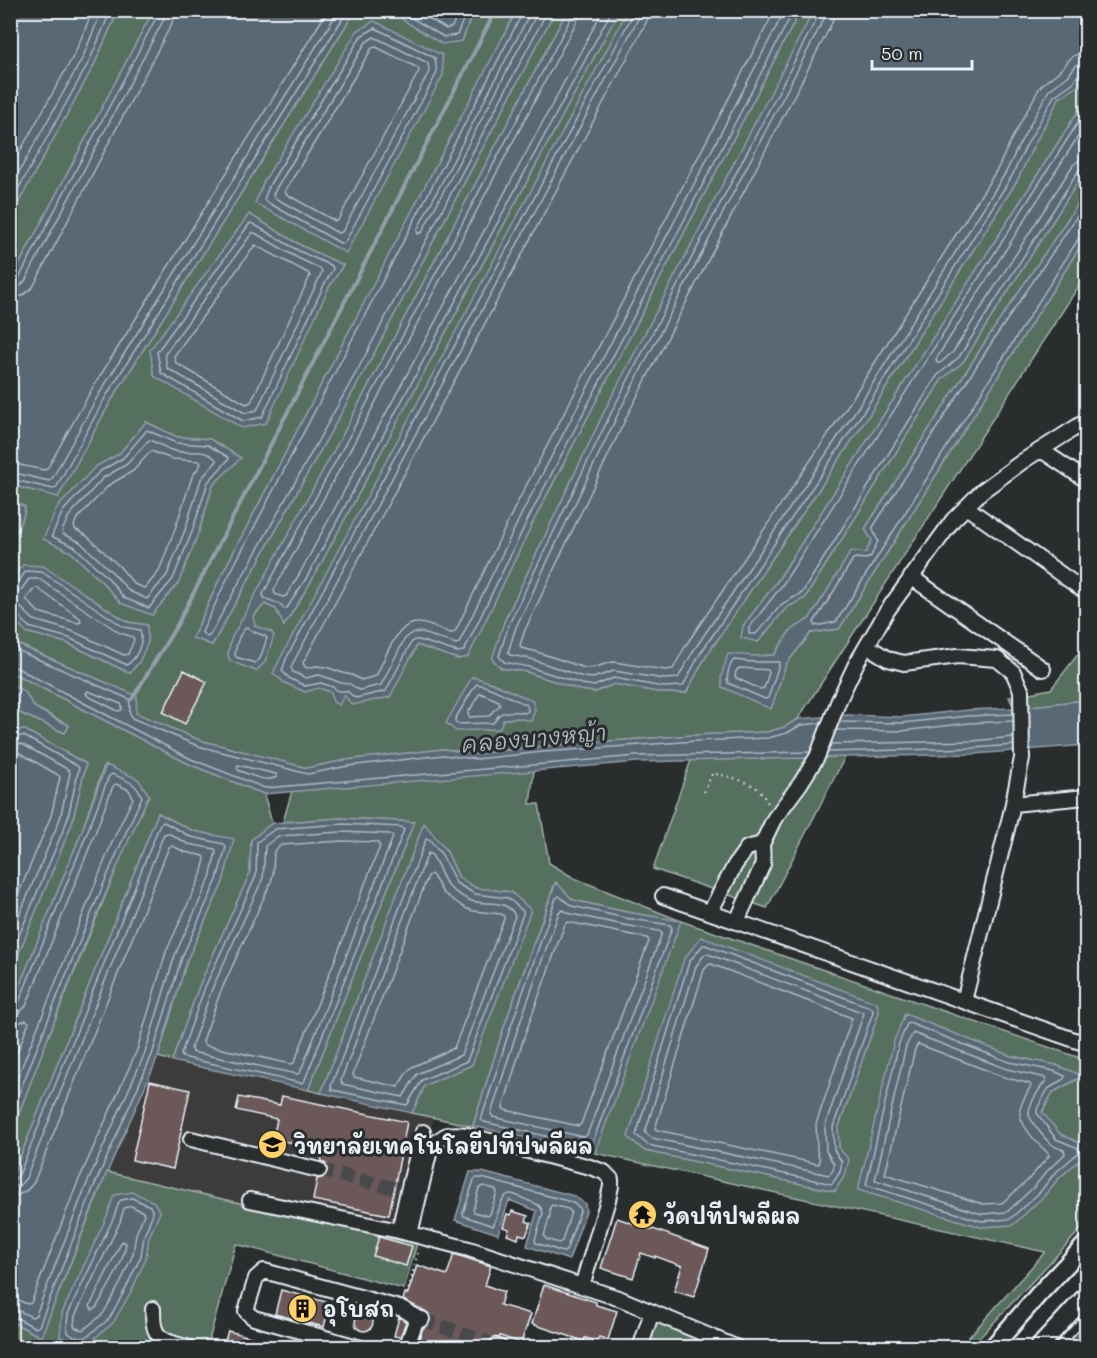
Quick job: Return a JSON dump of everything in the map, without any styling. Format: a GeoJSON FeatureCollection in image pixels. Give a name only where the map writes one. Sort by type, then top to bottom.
{"type":"FeatureCollection","features":[{"type":"Feature","properties":{"kind":"main road"},"geometry":{"type":"LineString","coordinates":[[992,1347],[1086,1244]]}},
{"type":"Feature","properties":{"kind":"main road"},"geometry":{"type":"LineString","coordinates":[[1038,1347],[1086,1296]]}},
{"type":"Feature","properties":{"kind":"street"},"geometry":{"type":"LineString","coordinates":[[737,921],[764,864],[762,844],[777,815],[817,758],[839,700],[856,664],[887,611],[953,520],[982,491],[1086,421]]}},
{"type":"Feature","properties":{"kind":"street"},"geometry":{"type":"LineString","coordinates":[[1041,450],[1086,480]]}},
{"type":"Feature","properties":{"kind":"street"},"geometry":{"type":"LineString","coordinates":[[966,507],[1086,592]]}},
{"type":"Feature","properties":{"kind":"street"},"geometry":{"type":"LineString","coordinates":[[911,577],[1042,669]]}},
{"type":"Feature","properties":{"kind":"street"},"geometry":{"type":"LineString","coordinates":[[867,646],[888,659],[904,663],[958,656],[997,659],[1012,672],[1021,690],[1023,756],[964,1001]]}},
{"type":"Feature","properties":{"kind":"street"},"geometry":{"type":"LineString","coordinates":[[1013,804],[1086,797]]}},
{"type":"Feature","properties":{"kind":"street"},"geometry":{"type":"LineString","coordinates":[[710,912],[735,865],[747,848],[762,844]]}},
{"type":"Feature","properties":{"kind":"street"},"geometry":{"type":"LineString","coordinates":[[663,896],[1086,1044]]}},
{"type":"Feature","properties":{"kind":"street"},"geometry":{"type":"LineString","coordinates":[[410,1234],[401,1189],[423,1132]]}},
{"type":"Feature","properties":{"kind":"street"},"geometry":{"type":"LineString","coordinates":[[410,1234],[430,1150],[437,1141],[450,1134],[467,1135],[590,1167],[604,1172],[610,1179],[611,1186],[582,1286]]}},
{"type":"Feature","properties":{"kind":"street"},"geometry":{"type":"LineString","coordinates":[[190,1139],[319,1170]]}},
{"type":"Feature","properties":{"kind":"street"},"geometry":{"type":"LineString","coordinates":[[250,1200],[469,1249],[621,1299],[738,1347]]}},
{"type":"Feature","properties":{"kind":"street"},"geometry":{"type":"LineString","coordinates":[[361,1347],[254,1318],[246,1311],[256,1278],[264,1271],[403,1309],[420,1319],[406,1347]]}},
{"type":"Feature","properties":{"kind":"street"},"geometry":{"type":"LineString","coordinates":[[153,1309],[154,1329],[159,1336],[169,1342],[189,1347]]}},
{"type":"Feature","properties":{"kind":"street"},"geometry":{"type":"LineString","coordinates":[[640,1347],[652,1312]]}},
{"type":"Feature","properties":{"kind":"path"},"geometry":{"type":"LineString","coordinates":[[704,792],[712,774],[720,774],[759,789],[777,815]]}},
{"type":"Feature","properties":{"kind":"path"},"geometry":{"type":"LineString","coordinates":[[403,1309],[410,1234]]}},
{"type":"Feature","properties":{"kind":"shaded area","name":"วิทยาลัยเทคโนโลยีปทีปพลีผล"},"geometry":{"type":"Polygon","coordinates":[[[158,1057],[434,1118],[403,1241],[107,1172],[158,1057]]]}},
{"type":"Feature","properties":{"kind":"green space"},"geometry":{"type":"Polygon","coordinates":[[[118,11],[153,11],[11,280],[11,216],[94,65],[118,11]]]}},
{"type":"Feature","properties":{"kind":"green space"},"geometry":{"type":"Polygon","coordinates":[[[355,11],[402,11],[403,20],[462,41],[473,11],[517,11],[220,578],[193,637],[212,645],[364,372],[555,11],[567,11],[232,639],[271,632],[254,626],[253,617],[264,604],[276,609],[284,626],[312,580],[619,11],[628,11],[274,673],[344,695],[412,656],[417,645],[458,659],[468,656],[535,518],[800,11],[814,11],[608,404],[504,622],[501,668],[527,672],[580,690],[595,692],[614,684],[663,693],[686,693],[705,658],[869,415],[1018,179],[1059,98],[1078,86],[1086,71],[1086,99],[778,580],[743,626],[758,642],[786,608],[805,598],[942,379],[963,362],[1086,169],[1086,192],[989,336],[865,529],[872,540],[866,553],[824,596],[809,620],[790,631],[774,655],[754,656],[745,696],[771,708],[786,664],[811,633],[839,629],[1086,237],[1086,275],[798,719],[785,727],[768,732],[543,746],[475,754],[444,749],[346,760],[307,768],[199,740],[135,713],[136,696],[11,641],[10,614],[26,632],[67,643],[130,673],[139,662],[147,625],[128,622],[103,607],[18,571],[11,584],[11,538],[20,524],[25,507],[11,500],[11,485],[58,497],[111,401],[355,11]],[[302,246],[329,287],[343,265],[302,246]],[[146,422],[119,454],[95,467],[71,552],[121,603],[198,534],[213,485],[240,458],[210,439],[177,437],[146,422]],[[184,671],[163,712],[185,723],[184,671]],[[472,677],[468,687],[503,719],[518,718],[532,700],[472,677]]]}},
{"type":"Feature","properties":{"kind":"green space"},"geometry":{"type":"Polygon","coordinates":[[[1086,644],[1086,700],[1014,708],[1009,697],[1051,689],[1086,644]]]}},
{"type":"Feature","properties":{"kind":"green space"},"geometry":{"type":"Polygon","coordinates":[[[11,672],[189,764],[264,794],[272,823],[251,840],[250,873],[200,984],[172,1061],[158,1057],[187,960],[223,882],[233,840],[193,831],[158,813],[11,1180],[11,1134],[126,845],[149,795],[106,765],[104,766],[82,831],[11,1007],[11,972],[72,823],[86,764],[25,730],[11,730],[11,706],[20,713],[65,733],[69,725],[34,707],[25,692],[11,684],[11,672]]]}},
{"type":"Feature","properties":{"kind":"green space"},"geometry":{"type":"Polygon","coordinates":[[[845,757],[767,908],[653,869],[691,760],[845,757]]]}},
{"type":"Feature","properties":{"kind":"green space"},"geometry":{"type":"Polygon","coordinates":[[[534,770],[530,804],[539,804],[549,863],[574,878],[681,921],[1086,1060],[1086,1146],[1060,1134],[1042,1113],[1053,1092],[1082,1077],[1056,1065],[1011,1056],[858,1189],[981,1227],[1044,1196],[1058,1179],[1086,1154],[1086,1224],[971,1347],[960,1347],[1045,1252],[595,1153],[680,921],[573,900],[555,883],[503,1030],[473,1126],[412,1113],[425,1085],[472,1065],[510,892],[476,888],[459,878],[447,852],[424,824],[321,1093],[308,1090],[414,822],[341,818],[283,822],[292,791],[534,770]],[[879,1012],[629,1137],[645,1151],[835,1191],[839,1148],[838,1129],[879,1012]]]}},
{"type":"Feature","properties":{"kind":"green space"},"geometry":{"type":"Polygon","coordinates":[[[107,1172],[403,1241],[404,1237],[417,1243],[404,1289],[236,1244],[207,1347],[158,1347],[133,1342],[131,1348],[11,1347],[10,1321],[41,1337],[107,1172]]]}},
{"type":"Feature","properties":{"kind":"green space"},"geometry":{"type":"Polygon","coordinates":[[[665,1321],[726,1348],[644,1348],[653,1324],[665,1321]]]}},
{"type":"Feature","properties":{"kind":"water"},"geometry":{"type":"Polygon","coordinates":[[[11,10],[118,11],[94,65],[11,216],[11,10]]]}},
{"type":"Feature","properties":{"kind":"water"},"geometry":{"type":"Polygon","coordinates":[[[402,10],[473,11],[462,41],[442,44],[403,20],[402,10]]]}},
{"type":"Feature","properties":{"kind":"water"},"geometry":{"type":"Polygon","coordinates":[[[517,10],[555,11],[364,372],[212,645],[193,638],[220,578],[517,10]]]}},
{"type":"Feature","properties":{"kind":"water"},"geometry":{"type":"Polygon","coordinates":[[[628,10],[800,11],[535,518],[468,657],[458,659],[417,645],[390,697],[352,705],[344,695],[339,705],[333,702],[331,692],[319,688],[305,692],[285,683],[273,673],[281,657],[628,10]]]}},
{"type":"Feature","properties":{"kind":"water"},"geometry":{"type":"Polygon","coordinates":[[[814,10],[1086,11],[1086,71],[1078,86],[1059,98],[1018,179],[869,415],[705,658],[686,693],[663,693],[614,684],[595,692],[580,690],[527,672],[501,668],[492,659],[504,622],[608,404],[814,10]]]}},
{"type":"Feature","properties":{"kind":"water"},"geometry":{"type":"Polygon","coordinates":[[[153,11],[355,11],[111,401],[58,497],[11,485],[11,280],[153,11]]]}},
{"type":"Feature","properties":{"kind":"water"},"geometry":{"type":"Polygon","coordinates":[[[567,11],[619,11],[312,580],[284,626],[276,609],[265,604],[253,616],[255,626],[271,632],[274,636],[265,662],[256,671],[230,661],[228,654],[231,639],[344,432],[567,11]]]}},
{"type":"Feature","properties":{"kind":"water"},"geometry":{"type":"Polygon","coordinates":[[[374,21],[442,55],[443,75],[346,253],[255,203],[264,181],[357,31],[374,21]]]}},
{"type":"Feature","properties":{"kind":"water"},"geometry":{"type":"Polygon","coordinates":[[[1086,99],[1086,169],[963,362],[942,379],[805,598],[786,608],[758,642],[741,638],[743,626],[778,580],[1086,99]]]}},
{"type":"Feature","properties":{"kind":"water"},"geometry":{"type":"Polygon","coordinates":[[[1086,192],[1086,237],[839,629],[811,633],[786,664],[771,709],[722,687],[721,677],[728,654],[774,655],[790,631],[809,619],[851,551],[866,553],[872,540],[865,529],[989,336],[1086,192]]]}},
{"type":"Feature","properties":{"kind":"water"},"geometry":{"type":"Polygon","coordinates":[[[249,214],[302,246],[343,265],[329,287],[266,423],[242,428],[154,376],[150,350],[249,214]]]}},
{"type":"Feature","properties":{"kind":"water"},"geometry":{"type":"Polygon","coordinates":[[[146,422],[177,437],[210,439],[241,458],[213,485],[198,534],[179,582],[152,615],[121,603],[71,552],[43,539],[57,508],[95,467],[119,454],[146,422]]]}},
{"type":"Feature","properties":{"kind":"water"},"geometry":{"type":"Polygon","coordinates":[[[11,500],[25,507],[20,524],[11,538],[11,500]]]}},
{"type":"Feature","properties":{"kind":"water"},"geometry":{"type":"Polygon","coordinates":[[[23,565],[43,566],[127,622],[147,625],[148,642],[139,662],[130,673],[67,643],[26,632],[10,614],[12,582],[23,565]]]}},
{"type":"Feature","properties":{"kind":"water"},"geometry":{"type":"Polygon","coordinates":[[[10,641],[137,696],[136,713],[199,740],[307,768],[346,760],[444,749],[475,754],[543,746],[768,732],[799,719],[847,715],[902,717],[1086,700],[1086,745],[974,754],[637,762],[264,794],[189,764],[11,672],[10,641]]]}},
{"type":"Feature","properties":{"kind":"water"},"geometry":{"type":"Polygon","coordinates":[[[472,677],[532,700],[535,709],[531,721],[518,718],[504,719],[499,729],[456,731],[446,723],[472,677]]]}},
{"type":"Feature","properties":{"kind":"water"},"geometry":{"type":"Polygon","coordinates":[[[11,684],[25,692],[34,707],[69,725],[65,733],[20,713],[11,706],[11,684]]]}},
{"type":"Feature","properties":{"kind":"water"},"geometry":{"type":"Polygon","coordinates":[[[11,730],[25,730],[86,764],[72,823],[11,972],[11,730]]]}},
{"type":"Feature","properties":{"kind":"water"},"geometry":{"type":"Polygon","coordinates":[[[106,765],[138,779],[149,795],[77,963],[11,1134],[11,1007],[106,765]]]}},
{"type":"Feature","properties":{"kind":"water"},"geometry":{"type":"Polygon","coordinates":[[[158,813],[193,831],[234,839],[223,882],[187,960],[158,1057],[98,1193],[41,1337],[11,1321],[11,1180],[158,813]]]}},
{"type":"Feature","properties":{"kind":"water"},"geometry":{"type":"Polygon","coordinates":[[[341,818],[414,822],[308,1090],[172,1061],[200,984],[250,873],[251,840],[272,823],[341,818]]]}},
{"type":"Feature","properties":{"kind":"water"},"geometry":{"type":"Polygon","coordinates":[[[424,823],[447,852],[459,878],[476,888],[511,892],[531,910],[472,1065],[425,1085],[412,1113],[321,1093],[424,823]]]}},
{"type":"Feature","properties":{"kind":"water"},"geometry":{"type":"Polygon","coordinates":[[[556,882],[573,900],[681,921],[595,1153],[473,1126],[503,1030],[556,882]]]}},
{"type":"Feature","properties":{"kind":"water"},"geometry":{"type":"Polygon","coordinates":[[[701,937],[877,1003],[879,1012],[838,1129],[839,1148],[849,1160],[845,1175],[835,1191],[645,1151],[628,1137],[684,959],[701,937]]]}},
{"type":"Feature","properties":{"kind":"water"},"geometry":{"type":"Polygon","coordinates":[[[905,1014],[1011,1056],[1056,1065],[1083,1076],[1053,1092],[1042,1112],[1060,1134],[1086,1146],[1086,1154],[1013,1225],[981,1227],[858,1190],[894,1041],[905,1014]]]}},
{"type":"Feature","properties":{"kind":"water"},"geometry":{"type":"Polygon","coordinates":[[[470,1172],[482,1172],[574,1196],[585,1204],[586,1211],[569,1260],[527,1246],[537,1211],[509,1200],[498,1234],[455,1220],[470,1172]]]}},
{"type":"Feature","properties":{"kind":"water"},"geometry":{"type":"Polygon","coordinates":[[[133,1192],[154,1202],[160,1212],[149,1237],[146,1258],[132,1290],[113,1323],[85,1346],[60,1337],[62,1313],[107,1216],[114,1195],[133,1192]]]}},
{"type":"Feature","properties":{"kind":"building"},"geometry":{"type":"Polygon","coordinates":[[[184,670],[207,682],[185,724],[163,712],[184,670]]]}},
{"type":"Feature","properties":{"kind":"building"},"geometry":{"type":"Polygon","coordinates":[[[150,1081],[190,1090],[173,1169],[132,1160],[150,1081]]]}},
{"type":"Feature","properties":{"kind":"building"},"geometry":{"type":"Polygon","coordinates":[[[282,1096],[407,1122],[389,1215],[313,1200],[317,1179],[325,1177],[328,1172],[326,1164],[321,1161],[323,1149],[273,1139],[277,1119],[236,1110],[239,1097],[280,1105],[282,1096]]]}},
{"type":"Feature","properties":{"kind":"building"},"geometry":{"type":"Polygon","coordinates":[[[512,1211],[528,1216],[526,1221],[531,1223],[526,1236],[519,1234],[518,1239],[507,1235],[509,1229],[503,1227],[507,1214],[511,1215],[512,1211]]]}},
{"type":"Feature","properties":{"kind":"building"},"geometry":{"type":"Polygon","coordinates":[[[617,1218],[709,1249],[694,1297],[674,1291],[682,1266],[655,1256],[655,1258],[641,1253],[633,1278],[601,1268],[617,1218]]]}},
{"type":"Feature","properties":{"kind":"building"},"geometry":{"type":"Polygon","coordinates":[[[379,1237],[412,1246],[406,1266],[373,1256],[379,1237]]]}},
{"type":"Feature","properties":{"kind":"building"},"geometry":{"type":"Polygon","coordinates":[[[454,1254],[491,1266],[485,1285],[504,1292],[500,1305],[531,1314],[521,1343],[500,1336],[490,1339],[487,1347],[416,1347],[423,1328],[429,1324],[431,1317],[427,1312],[403,1300],[405,1293],[408,1293],[417,1265],[447,1275],[454,1254]]]}},
{"type":"Feature","properties":{"kind":"building"},"geometry":{"type":"Polygon","coordinates":[[[544,1285],[617,1311],[608,1340],[599,1337],[597,1341],[585,1338],[584,1341],[532,1324],[544,1285]]]}},
{"type":"Feature","properties":{"kind":"building","name":"อุโบสถ"},"geometry":{"type":"Polygon","coordinates":[[[281,1290],[330,1303],[324,1327],[275,1314],[281,1290]]]}},
{"type":"Feature","properties":{"kind":"building"},"geometry":{"type":"Polygon","coordinates":[[[360,1313],[368,1313],[373,1318],[371,1329],[360,1331],[355,1326],[355,1318],[360,1313]]]}},
{"type":"Feature","properties":{"kind":"building"},"geometry":{"type":"Polygon","coordinates":[[[399,1317],[406,1322],[400,1337],[394,1336],[399,1317]]]}},
{"type":"Feature","properties":{"kind":"building"},"geometry":{"type":"Polygon","coordinates":[[[1086,1323],[1086,1347],[1063,1347],[1086,1323]]]}},
{"type":"Feature","properties":{"kind":"building"},"geometry":{"type":"Polygon","coordinates":[[[228,1331],[277,1344],[276,1347],[223,1347],[228,1331]]]}},
{"type":"Feature","properties":{"kind":"waterway"},"geometry":{"type":"LineString","coordinates":[[132,699],[177,625],[496,10]]}},
{"type":"Feature","properties":{"kind":"tunnel"},"geometry":{"type":"LineString","coordinates":[[319,1170],[394,1188]]}},
{"type":"Feature","properties":{"kind":"tunnel"},"geometry":{"type":"LineString","coordinates":[[422,1319],[496,1346]]}},
{"type":"Feature","properties":{"kind":"place","name":"วิทยาลัยเทคโนโลยีปทีปพลีผล"},"geometry":{"type":"Point","coordinates":[273,1145]}},
{"type":"Feature","properties":{"kind":"place","name":"วัดปทีปพลีผล"},"geometry":{"type":"Point","coordinates":[642,1215]}},
{"type":"Feature","properties":{"kind":"place","name":"อุโบสถ"},"geometry":{"type":"Point","coordinates":[302,1308]}},
{"type":"Feature","properties":{"kind":"water label","name":"คลองบางหญ้า"},"geometry":{"type":"Point","coordinates":[534,738]}}]}
